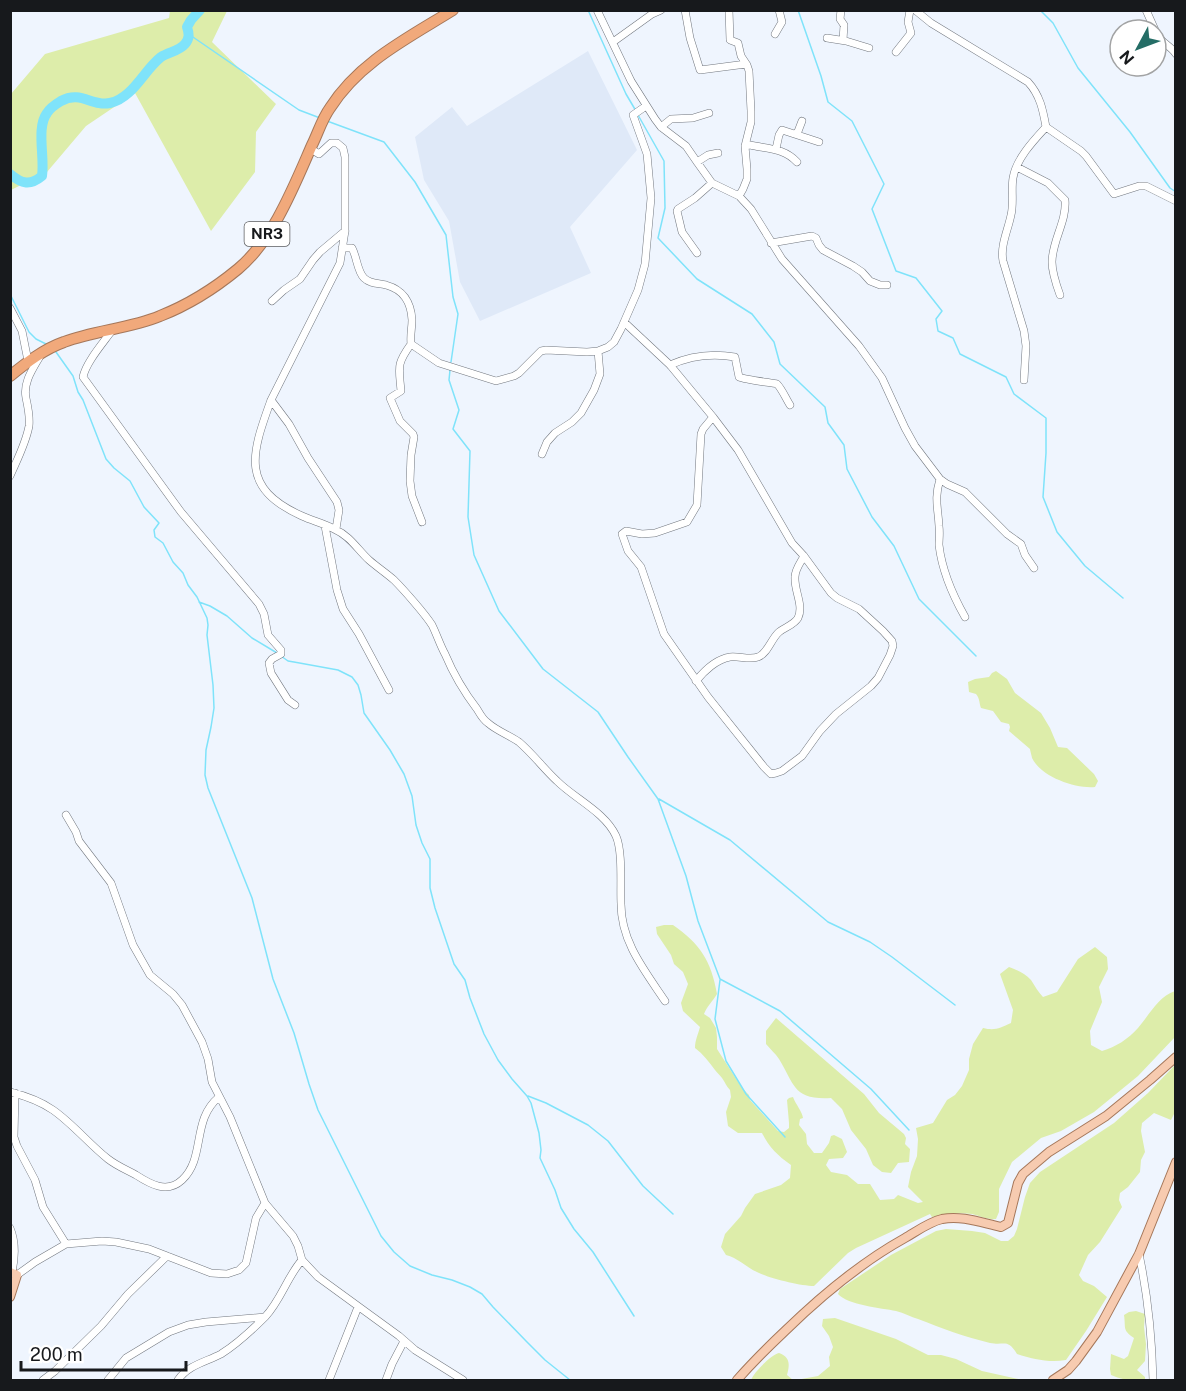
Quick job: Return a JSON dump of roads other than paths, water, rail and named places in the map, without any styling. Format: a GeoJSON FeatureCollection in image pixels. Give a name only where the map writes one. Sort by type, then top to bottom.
{"type":"FeatureCollection","features":[{"type":"Feature","properties":{"kind":"highway","name":"NR3"},"geometry":{"type":"LineString","coordinates":[[11,376],[28,362],[62,342],[160,316],[194,299],[239,268],[275,223],[328,110],[340,94],[379,56],[453,10]]}},
{"type":"Feature","properties":{"kind":"main road"},"geometry":{"type":"LineString","coordinates":[[736,1380],[831,1288],[862,1265],[936,1220],[946,1218],[971,1220],[1005,1226],[1008,1223],[1018,1183],[1029,1167],[1106,1116],[1176,1057]]}},
{"type":"Feature","properties":{"kind":"main road"},"geometry":{"type":"LineString","coordinates":[[1053,1380],[1072,1365],[1097,1332],[1139,1254],[1176,1162]]}},
{"type":"Feature","properties":{"kind":"main road"},"geometry":{"type":"LineString","coordinates":[[10,1297],[15,1285],[13,1273]]}},
{"type":"Feature","properties":{"kind":"street"},"geometry":{"type":"LineString","coordinates":[[597,10],[635,88],[661,127],[687,146],[712,183],[739,196],[751,209],[792,272],[837,320],[871,362],[882,378],[915,446],[940,479],[965,492],[1006,534],[1021,544],[1034,568]]}},
{"type":"Feature","properties":{"kind":"street"},"geometry":{"type":"LineString","coordinates":[[612,42],[661,10]]}},
{"type":"Feature","properties":{"kind":"street"},"geometry":{"type":"LineString","coordinates":[[685,10],[690,38],[700,70],[746,64]]}},
{"type":"Feature","properties":{"kind":"street"},"geometry":{"type":"LineString","coordinates":[[729,10],[730,40],[738,42],[741,56],[748,66],[750,82],[751,122],[745,146],[747,179],[739,196]]}},
{"type":"Feature","properties":{"kind":"street"},"geometry":{"type":"LineString","coordinates":[[774,34],[782,22],[779,10]]}},
{"type":"Feature","properties":{"kind":"street"},"geometry":{"type":"LineString","coordinates":[[841,10],[840,19],[844,25],[843,40]]}},
{"type":"Feature","properties":{"kind":"street"},"geometry":{"type":"LineString","coordinates":[[896,52],[911,33],[908,22],[913,10],[938,28],[1028,82],[1041,102],[1046,127],[1081,151],[1114,194],[1146,186],[1176,201]]}},
{"type":"Feature","properties":{"kind":"street"},"geometry":{"type":"LineString","coordinates":[[827,38],[869,48]]}},
{"type":"Feature","properties":{"kind":"street"},"geometry":{"type":"LineString","coordinates":[[411,344],[439,363],[496,381],[519,373],[541,351],[598,351],[614,342],[638,290],[645,264],[651,198],[650,178],[647,154],[633,115],[646,106]]}},
{"type":"Feature","properties":{"kind":"street"},"geometry":{"type":"LineString","coordinates":[[661,127],[671,119],[693,118],[709,113]]}},
{"type":"Feature","properties":{"kind":"street"},"geometry":{"type":"LineString","coordinates":[[797,134],[802,121]]}},
{"type":"Feature","properties":{"kind":"street"},"geometry":{"type":"LineString","coordinates":[[1024,380],[1026,346],[1024,331],[1002,257],[1012,213],[1012,178],[1027,149],[1046,127]]}},
{"type":"Feature","properties":{"kind":"street"},"geometry":{"type":"LineString","coordinates":[[776,149],[781,131],[785,130],[819,142]]}},
{"type":"Feature","properties":{"kind":"street"},"geometry":{"type":"LineString","coordinates":[[311,149],[319,154],[331,143],[337,143],[343,148],[345,231],[340,263],[271,400],[256,447],[255,462],[260,484],[279,503],[302,516],[336,529],[394,580],[431,624],[466,693],[486,722],[518,741],[570,794],[597,812],[613,831],[618,843],[622,919],[627,937],[634,955],[665,1002]]}},
{"type":"Feature","properties":{"kind":"street"},"geometry":{"type":"LineString","coordinates":[[745,146],[776,149],[791,156],[797,162]]}},
{"type":"Feature","properties":{"kind":"street"},"geometry":{"type":"LineString","coordinates":[[696,162],[708,155],[718,153]]}},
{"type":"Feature","properties":{"kind":"street"},"geometry":{"type":"LineString","coordinates":[[1017,167],[1047,183],[1065,200],[1064,213],[1052,259],[1054,277],[1060,295]]}},
{"type":"Feature","properties":{"kind":"street"},"geometry":{"type":"LineString","coordinates":[[697,253],[682,232],[677,211],[712,183]]}},
{"type":"Feature","properties":{"kind":"street"},"geometry":{"type":"LineString","coordinates":[[272,301],[300,279],[320,252],[345,231]]}},
{"type":"Feature","properties":{"kind":"street"},"geometry":{"type":"LineString","coordinates":[[771,243],[812,236],[816,238],[823,250],[853,266],[870,281],[887,285]]}},
{"type":"Feature","properties":{"kind":"street"},"geometry":{"type":"LineString","coordinates":[[342,248],[352,248],[361,275],[371,283],[383,284],[399,290],[410,309],[411,344],[400,360],[401,392],[390,398],[400,421],[414,437],[410,481],[412,496],[422,522]]}},
{"type":"Feature","properties":{"kind":"street"},"geometry":{"type":"LineString","coordinates":[[10,308],[22,331],[28,362]]}},
{"type":"Feature","properties":{"kind":"street"},"geometry":{"type":"LineString","coordinates":[[624,322],[670,365],[713,417],[738,450],[792,543],[831,593],[859,609],[892,641],[890,655],[871,686],[820,730],[802,756],[782,771],[771,774],[696,681],[664,634],[641,567],[628,551],[622,534],[626,531],[642,534],[656,533],[687,522],[697,505],[701,434],[713,417]]}},
{"type":"Feature","properties":{"kind":"street"},"geometry":{"type":"LineString","coordinates":[[113,329],[84,372],[83,377],[181,513],[263,609],[268,635],[282,652],[269,663],[271,673],[288,700],[295,705]]}},
{"type":"Feature","properties":{"kind":"street"},"geometry":{"type":"LineString","coordinates":[[542,454],[547,442],[555,433],[581,413],[594,390],[600,375],[598,351]]}},
{"type":"Feature","properties":{"kind":"street"},"geometry":{"type":"LineString","coordinates":[[10,476],[26,439],[29,424],[25,395],[28,378],[42,353]]}},
{"type":"Feature","properties":{"kind":"street"},"geometry":{"type":"LineString","coordinates":[[670,365],[692,357],[735,357],[739,377],[775,383],[790,405]]}},
{"type":"Feature","properties":{"kind":"street"},"geometry":{"type":"LineString","coordinates":[[271,400],[289,424],[337,502],[339,510],[336,529]]}},
{"type":"Feature","properties":{"kind":"street"},"geometry":{"type":"LineString","coordinates":[[940,479],[936,508],[942,562],[947,580],[965,617]]}},
{"type":"Feature","properties":{"kind":"street"},"geometry":{"type":"LineString","coordinates":[[325,526],[336,590],[343,609],[389,690]]}},
{"type":"Feature","properties":{"kind":"street"},"geometry":{"type":"LineString","coordinates":[[696,681],[704,671],[724,659],[758,657],[765,653],[777,634],[796,621],[800,608],[795,573],[804,556]]}},
{"type":"Feature","properties":{"kind":"street"},"geometry":{"type":"LineString","coordinates":[[66,815],[85,851],[111,883],[133,945],[150,975],[173,994],[202,1042],[213,1082],[265,1203],[293,1236],[302,1260],[318,1277],[415,1350],[463,1380]]}},
{"type":"Feature","properties":{"kind":"street"},"geometry":{"type":"LineString","coordinates":[[66,1244],[43,1207],[34,1180],[12,1138],[13,1092],[32,1098],[55,1111],[110,1161],[146,1182],[158,1186],[174,1185],[185,1177],[194,1160],[205,1116],[219,1097]]}},
{"type":"Feature","properties":{"kind":"street"},"geometry":{"type":"LineString","coordinates":[[13,1273],[66,1244],[102,1240],[149,1249],[211,1273],[227,1274],[239,1270],[246,1263],[256,1218],[265,1203]]}},
{"type":"Feature","properties":{"kind":"street"},"geometry":{"type":"LineString","coordinates":[[10,1228],[14,1237],[13,1273]]}},
{"type":"Feature","properties":{"kind":"street"},"geometry":{"type":"LineString","coordinates":[[1139,1254],[1152,1344],[1153,1380]]}},
{"type":"Feature","properties":{"kind":"street"},"geometry":{"type":"LineString","coordinates":[[44,1380],[101,1326],[128,1294],[167,1256]]}},
{"type":"Feature","properties":{"kind":"street"},"geometry":{"type":"LineString","coordinates":[[178,1380],[185,1371],[223,1352],[265,1317],[272,1310],[295,1268],[302,1260]]}},
{"type":"Feature","properties":{"kind":"street"},"geometry":{"type":"LineString","coordinates":[[328,1380],[358,1307]]}},
{"type":"Feature","properties":{"kind":"street"},"geometry":{"type":"LineString","coordinates":[[108,1380],[126,1358],[169,1332],[188,1325],[206,1322],[265,1317]]}},
{"type":"Feature","properties":{"kind":"street"},"geometry":{"type":"LineString","coordinates":[[386,1380],[404,1341]]}},
{"type":"Feature","properties":{"kind":"waterway"},"geometry":{"type":"LineString","coordinates":[[10,174],[26,182],[34,181],[42,176],[42,126],[51,108],[68,98],[75,97],[104,104],[125,96],[161,57],[185,44],[189,36],[187,27],[200,10]]}},
{"type":"Feature","properties":{"kind":"waterway"},"geometry":{"type":"LineString","coordinates":[[588,10],[636,111]]}},
{"type":"Feature","properties":{"kind":"waterway"},"geometry":{"type":"LineString","coordinates":[[798,10],[828,102],[852,121],[884,184],[872,209],[896,271],[916,278],[942,311],[936,319],[938,331],[953,338],[960,354],[1006,377],[1014,394],[1046,418],[1043,497],[1057,532],[1085,566],[1123,598]]}},
{"type":"Feature","properties":{"kind":"waterway"},"geometry":{"type":"LineString","coordinates":[[1040,10],[1053,23],[1078,68],[1130,132],[1170,188],[1176,192]]}},
{"type":"Feature","properties":{"kind":"waterway"},"geometry":{"type":"LineString","coordinates":[[190,35],[299,110],[320,118]]}},
{"type":"Feature","properties":{"kind":"waterway"},"geometry":{"type":"LineString","coordinates":[[638,115],[664,161],[665,208],[658,238],[697,279],[752,314],[774,342],[780,364],[825,407],[828,423],[844,445],[847,469],[872,517],[894,546],[919,599],[976,656]]}},
{"type":"Feature","properties":{"kind":"waterway"},"geometry":{"type":"LineString","coordinates":[[327,121],[384,142],[415,182],[446,235],[453,297],[458,314],[451,362]]}},
{"type":"Feature","properties":{"kind":"waterway"},"geometry":{"type":"LineString","coordinates":[[10,294],[29,332],[36,339],[48,345]]}},
{"type":"Feature","properties":{"kind":"waterway"},"geometry":{"type":"LineString","coordinates":[[56,352],[73,376],[106,459],[130,481],[144,507],[159,523],[154,530],[155,537],[163,543],[173,562],[183,573],[207,618],[214,708],[206,750],[205,775],[208,788],[252,898],[273,979],[294,1033],[318,1110],[381,1236],[394,1252],[410,1266],[452,1280],[482,1294],[545,1360],[570,1380]]}},
{"type":"Feature","properties":{"kind":"waterway"},"geometry":{"type":"LineString","coordinates":[[450,370],[449,380],[459,410],[453,429],[470,451],[468,517],[474,555],[499,611],[543,669],[598,712],[658,799],[686,876],[698,921],[720,979],[780,1011],[871,1089],[909,1130]]}},
{"type":"Feature","properties":{"kind":"waterway"},"geometry":{"type":"LineString","coordinates":[[199,602],[227,616],[252,638],[277,653]]}},
{"type":"Feature","properties":{"kind":"waterway"},"geometry":{"type":"LineString","coordinates":[[281,656],[288,661],[338,670],[352,677],[358,685],[364,713],[404,774],[412,796],[416,825],[430,859],[430,888],[435,908],[454,964],[465,980],[484,1034],[498,1060],[531,1103],[539,1133],[540,1158],[561,1208],[574,1229],[593,1252],[634,1316]]}},
{"type":"Feature","properties":{"kind":"waterway"},"geometry":{"type":"LineString","coordinates":[[659,799],[730,840],[828,922],[870,942],[955,1005]]}},
{"type":"Feature","properties":{"kind":"waterway"},"geometry":{"type":"LineString","coordinates":[[720,980],[715,1019],[726,1061],[746,1094],[785,1137]]}},
{"type":"Feature","properties":{"kind":"waterway"},"geometry":{"type":"LineString","coordinates":[[528,1096],[588,1125],[608,1141],[643,1186],[673,1214]]}}]}
